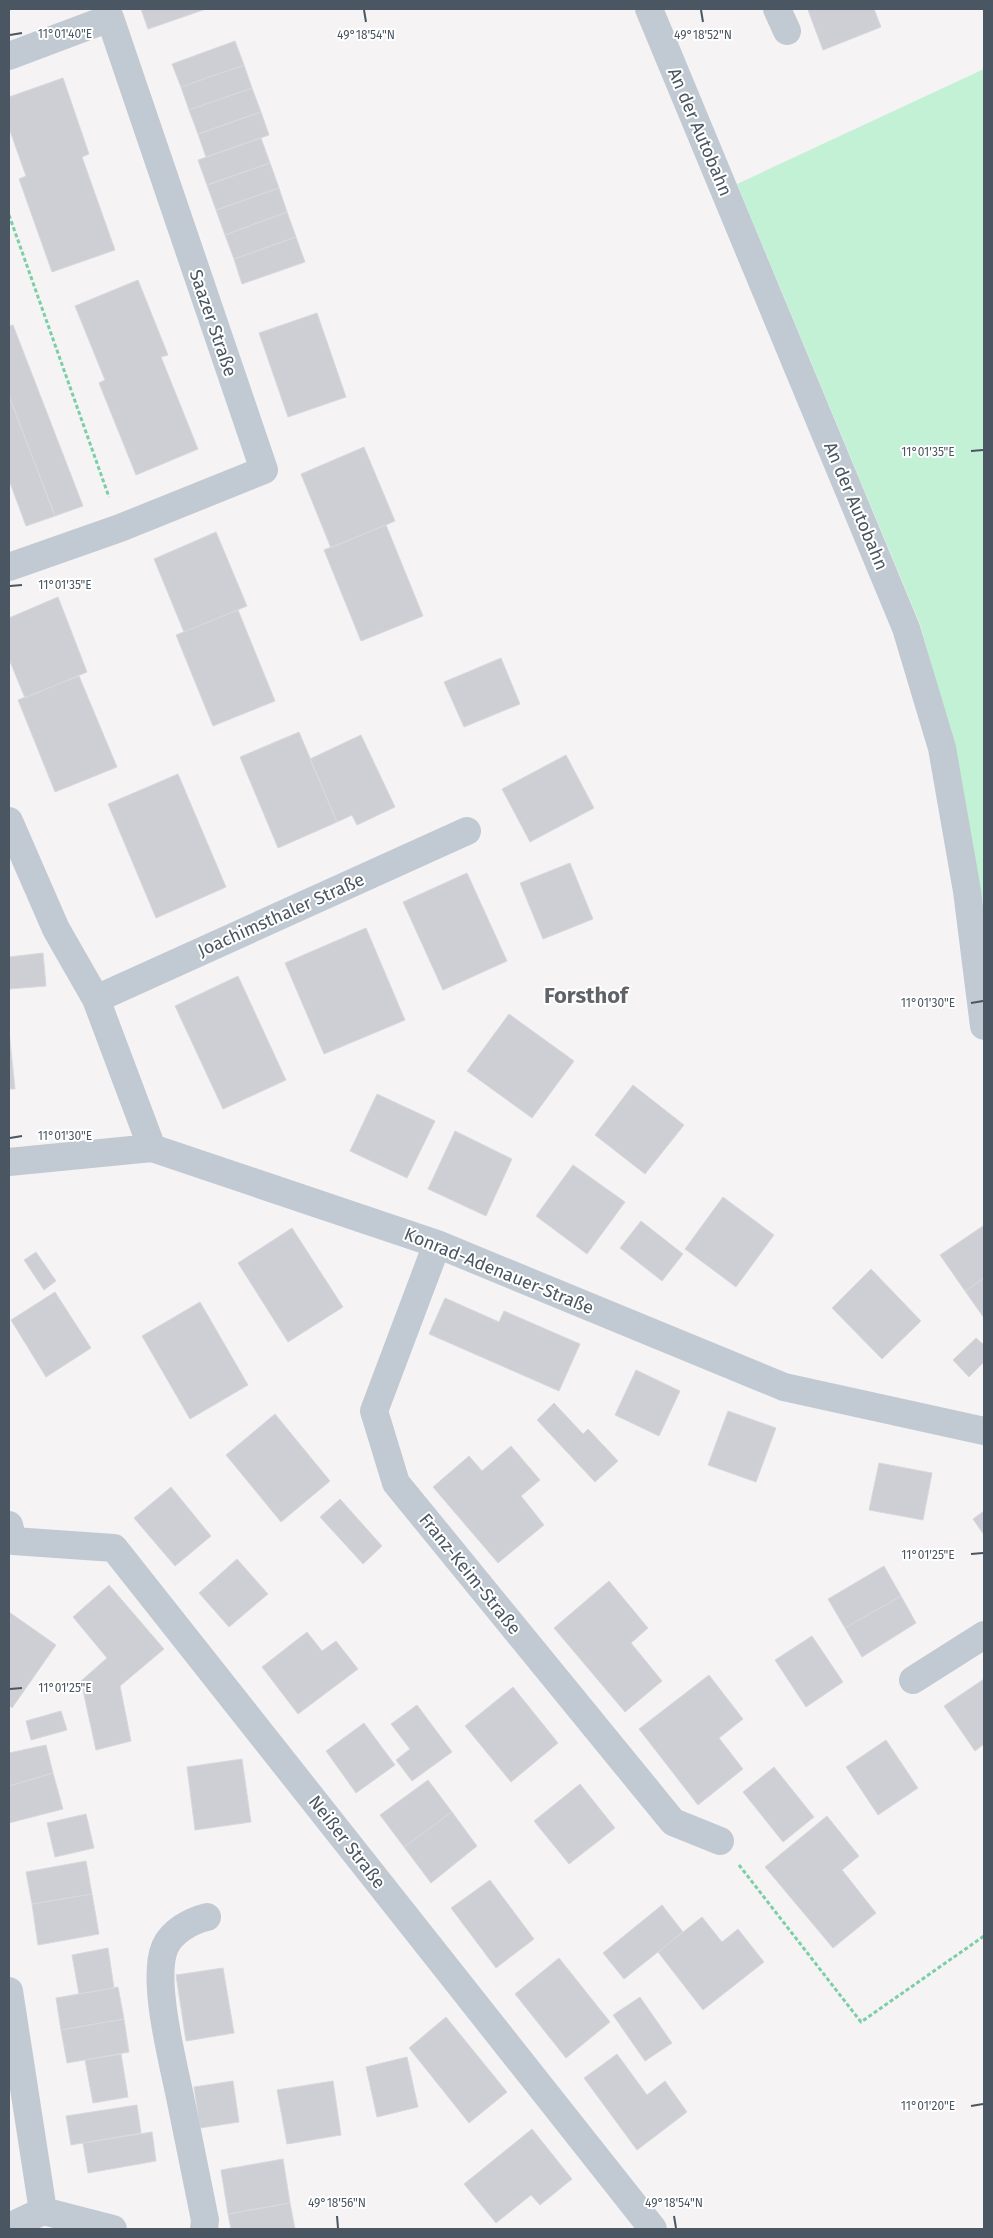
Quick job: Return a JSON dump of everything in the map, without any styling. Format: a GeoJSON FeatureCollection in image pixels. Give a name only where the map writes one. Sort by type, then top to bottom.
{"type":"FeatureCollection","features":[{"type":"Feature","properties":{"kind":"street","name":"An der Autobahn"},"geometry":{"type":"LineString","coordinates":[[649,9],[906,628],[942,748],[966,891],[984,1026]]}},
{"type":"Feature","properties":{"kind":"street","name":"Saazer Straße"},"geometry":{"type":"LineString","coordinates":[[9,56],[110,18],[264,470],[120,528],[9,566]]}},
{"type":"Feature","properties":{"kind":"street"},"geometry":{"type":"LineString","coordinates":[[9,821],[56,929],[96,999],[152,1148]]}},
{"type":"Feature","properties":{"kind":"street","name":"Joachimsthaler Straße"},"geometry":{"type":"LineString","coordinates":[[96,999],[467,831]]}},
{"type":"Feature","properties":{"kind":"street","name":"Konrad-Adenauer-Straße"},"geometry":{"type":"LineString","coordinates":[[9,1162],[152,1148],[437,1244],[784,1387],[984,1431]]}},
{"type":"Feature","properties":{"kind":"street","name":"Franz-Keim-Straße"},"geometry":{"type":"LineString","coordinates":[[437,1244],[374,1412],[396,1483],[674,1822],[720,1841]]}},
{"type":"Feature","properties":{"kind":"street","name":"Neißer Straße"},"geometry":{"type":"LineString","coordinates":[[10,1540],[114,1548],[653,2229]]}},
{"type":"Feature","properties":{"kind":"street"},"geometry":{"type":"LineString","coordinates":[[913,1680],[984,1635]]}},
{"type":"Feature","properties":{"kind":"street"},"geometry":{"type":"LineString","coordinates":[[204,2229],[205,2220],[162,2009],[161,1966],[165,1947],[177,1932],[197,1920],[207,1917]]}},
{"type":"Feature","properties":{"kind":"street"},"geometry":{"type":"LineString","coordinates":[[9,1991],[43,2211]]}},
{"type":"Feature","properties":{"kind":"street"},"geometry":{"type":"LineString","coordinates":[[9,2226],[43,2211],[113,2229]]}},
{"type":"Feature","properties":{"kind":"path"},"geometry":{"type":"LineString","coordinates":[[9,215],[120,528]]}},
{"type":"Feature","properties":{"kind":"path"},"geometry":{"type":"LineString","coordinates":[[720,1841],[861,2022],[984,1936]]}},
{"type":"Feature","properties":{"kind":"green space"},"geometry":{"type":"Polygon","coordinates":[[[984,69],[984,910],[954,746],[920,624],[737,184],[984,69]]]}},
{"type":"Feature","properties":{"kind":"building"},"geometry":{"type":"Polygon","coordinates":[[[141,9],[206,9],[148,29],[141,9]]]}},
{"type":"Feature","properties":{"kind":"building"},"geometry":{"type":"Polygon","coordinates":[[[874,9],[881,27],[823,50],[808,10],[874,9]]]}},
{"type":"Feature","properties":{"kind":"building"},"geometry":{"type":"Polygon","coordinates":[[[235,41],[244,65],[181,87],[172,64],[235,41]]]}},
{"type":"Feature","properties":{"kind":"building"},"geometry":{"type":"Polygon","coordinates":[[[244,65],[252,88],[189,110],[181,87],[244,65]]]}},
{"type":"Feature","properties":{"kind":"building"},"geometry":{"type":"Polygon","coordinates":[[[63,78],[89,154],[82,157],[115,250],[52,272],[19,179],[26,176],[9,128],[9,97],[63,78]]]}},
{"type":"Feature","properties":{"kind":"building"},"geometry":{"type":"Polygon","coordinates":[[[252,88],[261,112],[198,134],[189,110],[252,88]]]}},
{"type":"Feature","properties":{"kind":"building"},"geometry":{"type":"Polygon","coordinates":[[[261,112],[269,135],[206,157],[198,134],[261,112]]]}},
{"type":"Feature","properties":{"kind":"building"},"geometry":{"type":"Polygon","coordinates":[[[261,138],[270,163],[207,185],[198,160],[261,138]]]}},
{"type":"Feature","properties":{"kind":"building"},"geometry":{"type":"Polygon","coordinates":[[[270,163],[279,188],[216,210],[207,185],[270,163]]]}},
{"type":"Feature","properties":{"kind":"building"},"geometry":{"type":"Polygon","coordinates":[[[279,188],[287,212],[225,235],[216,210],[279,188]]]}},
{"type":"Feature","properties":{"kind":"building"},"geometry":{"type":"Polygon","coordinates":[[[287,212],[296,237],[234,259],[225,235],[287,212]]]}},
{"type":"Feature","properties":{"kind":"building"},"geometry":{"type":"Polygon","coordinates":[[[296,237],[305,262],[242,284],[234,259],[296,237]]]}},
{"type":"Feature","properties":{"kind":"building"},"geometry":{"type":"Polygon","coordinates":[[[138,280],[168,355],[161,357],[198,449],[136,475],[99,383],[105,380],[75,306],[138,280]]]}},
{"type":"Feature","properties":{"kind":"building"},"geometry":{"type":"Polygon","coordinates":[[[317,313],[346,397],[288,417],[259,333],[317,313]]]}},
{"type":"Feature","properties":{"kind":"building"},"geometry":{"type":"Polygon","coordinates":[[[13,325],[83,506],[55,516],[9,396],[9,326],[13,325]]]}},
{"type":"Feature","properties":{"kind":"building"},"geometry":{"type":"Polygon","coordinates":[[[9,396],[55,516],[26,526],[9,480],[9,396]]]}},
{"type":"Feature","properties":{"kind":"building"},"geometry":{"type":"Polygon","coordinates":[[[364,447],[395,521],[331,548],[301,474],[364,447]]]}},
{"type":"Feature","properties":{"kind":"building"},"geometry":{"type":"Polygon","coordinates":[[[386,525],[423,616],[361,641],[324,550],[386,525]]]}},
{"type":"Feature","properties":{"kind":"building"},"geometry":{"type":"Polygon","coordinates":[[[216,532],[247,606],[184,632],[154,559],[216,532]]]}},
{"type":"Feature","properties":{"kind":"building"},"geometry":{"type":"Polygon","coordinates":[[[58,597],[87,672],[25,698],[9,659],[9,618],[58,597]]]}},
{"type":"Feature","properties":{"kind":"building"},"geometry":{"type":"Polygon","coordinates":[[[238,610],[275,701],[213,726],[176,635],[238,610]]]}},
{"type":"Feature","properties":{"kind":"building"},"geometry":{"type":"Polygon","coordinates":[[[501,658],[520,704],[464,727],[444,682],[501,658]]]}},
{"type":"Feature","properties":{"kind":"building"},"geometry":{"type":"Polygon","coordinates":[[[79,676],[117,767],[55,792],[18,700],[79,676]]]}},
{"type":"Feature","properties":{"kind":"building"},"geometry":{"type":"Polygon","coordinates":[[[299,732],[337,822],[278,848],[240,757],[299,732]]]}},
{"type":"Feature","properties":{"kind":"building"},"geometry":{"type":"Polygon","coordinates":[[[361,735],[395,807],[357,825],[352,815],[337,822],[310,759],[361,735]]]}},
{"type":"Feature","properties":{"kind":"building"},"geometry":{"type":"Polygon","coordinates":[[[566,755],[594,808],[530,842],[502,789],[566,755]]]}},
{"type":"Feature","properties":{"kind":"building"},"geometry":{"type":"Polygon","coordinates":[[[178,774],[226,887],[156,918],[108,804],[178,774]]]}},
{"type":"Feature","properties":{"kind":"building"},"geometry":{"type":"Polygon","coordinates":[[[570,863],[593,919],[543,939],[520,883],[570,863]]]}},
{"type":"Feature","properties":{"kind":"building"},"geometry":{"type":"Polygon","coordinates":[[[467,873],[507,961],[443,990],[403,902],[467,873]]]}},
{"type":"Feature","properties":{"kind":"building"},"geometry":{"type":"Polygon","coordinates":[[[366,928],[405,1020],[324,1054],[285,963],[366,928]]]}},
{"type":"Feature","properties":{"kind":"building"},"geometry":{"type":"Polygon","coordinates":[[[43,953],[46,986],[9,989],[9,957],[43,953]]]}},
{"type":"Feature","properties":{"kind":"building"},"geometry":{"type":"Polygon","coordinates":[[[238,976],[286,1080],[223,1109],[175,1006],[238,976]]]}},
{"type":"Feature","properties":{"kind":"building"},"geometry":{"type":"Polygon","coordinates":[[[509,1014],[574,1061],[532,1118],[467,1071],[509,1014]]]}},
{"type":"Feature","properties":{"kind":"building"},"geometry":{"type":"Polygon","coordinates":[[[9,1031],[15,1089],[9,1089],[9,1031]]]}},
{"type":"Feature","properties":{"kind":"building"},"geometry":{"type":"Polygon","coordinates":[[[633,1085],[684,1125],[645,1174],[595,1135],[633,1085]]]}},
{"type":"Feature","properties":{"kind":"building"},"geometry":{"type":"Polygon","coordinates":[[[377,1094],[435,1121],[407,1178],[350,1151],[377,1094]]]}},
{"type":"Feature","properties":{"kind":"building"},"geometry":{"type":"Polygon","coordinates":[[[455,1131],[512,1159],[486,1216],[428,1189],[455,1131]]]}},
{"type":"Feature","properties":{"kind":"building"},"geometry":{"type":"Polygon","coordinates":[[[573,1165],[625,1202],[587,1254],[536,1216],[573,1165]]]}},
{"type":"Feature","properties":{"kind":"building"},"geometry":{"type":"Polygon","coordinates":[[[723,1197],[774,1235],[736,1287],[685,1249],[723,1197]]]}},
{"type":"Feature","properties":{"kind":"building"},"geometry":{"type":"Polygon","coordinates":[[[641,1221],[683,1254],[662,1281],[620,1248],[641,1221]]]}},
{"type":"Feature","properties":{"kind":"building"},"geometry":{"type":"Polygon","coordinates":[[[983,1226],[984,1278],[965,1291],[940,1255],[983,1226]]]}},
{"type":"Feature","properties":{"kind":"building"},"geometry":{"type":"Polygon","coordinates":[[[292,1228],[343,1307],[288,1342],[238,1263],[292,1228]]]}},
{"type":"Feature","properties":{"kind":"building"},"geometry":{"type":"Polygon","coordinates":[[[36,1252],[56,1281],[44,1290],[24,1260],[36,1252]]]}},
{"type":"Feature","properties":{"kind":"building"},"geometry":{"type":"Polygon","coordinates":[[[871,1269],[921,1321],[882,1359],[832,1308],[871,1269]]]}},
{"type":"Feature","properties":{"kind":"building"},"geometry":{"type":"Polygon","coordinates":[[[984,1278],[984,1318],[965,1291],[984,1278]]]}},
{"type":"Feature","properties":{"kind":"building"},"geometry":{"type":"Polygon","coordinates":[[[55,1292],[91,1348],[46,1377],[11,1320],[55,1292]]]}},
{"type":"Feature","properties":{"kind":"building"},"geometry":{"type":"Polygon","coordinates":[[[445,1298],[499,1322],[504,1311],[580,1344],[559,1391],[429,1334],[445,1298]]]}},
{"type":"Feature","properties":{"kind":"building"},"geometry":{"type":"Polygon","coordinates":[[[200,1302],[248,1385],[190,1419],[142,1336],[200,1302]]]}},
{"type":"Feature","properties":{"kind":"building"},"geometry":{"type":"Polygon","coordinates":[[[976,1338],[984,1345],[984,1362],[969,1377],[953,1360],[976,1338]]]}},
{"type":"Feature","properties":{"kind":"building"},"geometry":{"type":"Polygon","coordinates":[[[636,1370],[680,1391],[659,1436],[615,1415],[636,1370]]]}},
{"type":"Feature","properties":{"kind":"building"},"geometry":{"type":"Polygon","coordinates":[[[554,1403],[583,1434],[588,1429],[618,1461],[595,1482],[537,1420],[554,1403]]]}},
{"type":"Feature","properties":{"kind":"building"},"geometry":{"type":"Polygon","coordinates":[[[728,1411],[776,1428],[756,1482],[708,1465],[728,1411]]]}},
{"type":"Feature","properties":{"kind":"building"},"geometry":{"type":"Polygon","coordinates":[[[275,1414],[330,1481],[281,1522],[226,1455],[275,1414]]]}},
{"type":"Feature","properties":{"kind":"building"},"geometry":{"type":"Polygon","coordinates":[[[511,1446],[540,1480],[521,1496],[544,1525],[498,1563],[433,1487],[469,1456],[482,1471],[511,1446]]]}},
{"type":"Feature","properties":{"kind":"building"},"geometry":{"type":"Polygon","coordinates":[[[879,1463],[932,1473],[923,1520],[869,1510],[879,1463]]]}},
{"type":"Feature","properties":{"kind":"building"},"geometry":{"type":"Polygon","coordinates":[[[171,1487],[211,1536],[175,1566],[134,1518],[171,1487]]]}},
{"type":"Feature","properties":{"kind":"building"},"geometry":{"type":"Polygon","coordinates":[[[340,1499],[382,1546],[363,1564],[320,1517],[340,1499]]]}},
{"type":"Feature","properties":{"kind":"building"},"geometry":{"type":"Polygon","coordinates":[[[984,1511],[984,1535],[973,1519],[984,1511]]]}},
{"type":"Feature","properties":{"kind":"building"},"geometry":{"type":"Polygon","coordinates":[[[237,1559],[268,1594],[229,1627],[199,1593],[237,1559]]]}},
{"type":"Feature","properties":{"kind":"building"},"geometry":{"type":"Polygon","coordinates":[[[884,1566],[901,1596],[845,1628],[828,1599],[884,1566]]]}},
{"type":"Feature","properties":{"kind":"building"},"geometry":{"type":"Polygon","coordinates":[[[609,1581],[648,1628],[631,1643],[662,1681],[625,1712],[554,1628],[609,1581]]]}},
{"type":"Feature","properties":{"kind":"building"},"geometry":{"type":"Polygon","coordinates":[[[109,1585],[164,1649],[120,1686],[131,1741],[96,1750],[81,1681],[107,1658],[73,1617],[109,1585]]]}},
{"type":"Feature","properties":{"kind":"building"},"geometry":{"type":"Polygon","coordinates":[[[901,1596],[916,1623],[862,1657],[845,1628],[901,1596]]]}},
{"type":"Feature","properties":{"kind":"building"},"geometry":{"type":"Polygon","coordinates":[[[9,1612],[56,1645],[12,1708],[9,1705],[9,1612]]]}},
{"type":"Feature","properties":{"kind":"building"},"geometry":{"type":"Polygon","coordinates":[[[307,1632],[322,1651],[336,1641],[358,1669],[298,1714],[262,1667],[307,1632]]]}},
{"type":"Feature","properties":{"kind":"building"},"geometry":{"type":"Polygon","coordinates":[[[812,1636],[843,1682],[806,1707],[775,1660],[812,1636]]]}},
{"type":"Feature","properties":{"kind":"building"},"geometry":{"type":"Polygon","coordinates":[[[709,1675],[743,1719],[719,1738],[743,1769],[698,1805],[639,1729],[709,1675]]]}},
{"type":"Feature","properties":{"kind":"building"},"geometry":{"type":"Polygon","coordinates":[[[984,1679],[984,1744],[975,1751],[944,1706],[984,1679]]]}},
{"type":"Feature","properties":{"kind":"building"},"geometry":{"type":"Polygon","coordinates":[[[513,1687],[558,1743],[511,1782],[465,1726],[513,1687]]]}},
{"type":"Feature","properties":{"kind":"building"},"geometry":{"type":"Polygon","coordinates":[[[417,1705],[452,1752],[412,1781],[396,1760],[410,1749],[391,1724],[417,1705]]]}},
{"type":"Feature","properties":{"kind":"building"},"geometry":{"type":"Polygon","coordinates":[[[61,1711],[67,1730],[31,1740],[26,1721],[61,1711]]]}},
{"type":"Feature","properties":{"kind":"building"},"geometry":{"type":"Polygon","coordinates":[[[364,1723],[395,1765],[356,1793],[326,1751],[364,1723]]]}},
{"type":"Feature","properties":{"kind":"building"},"geometry":{"type":"Polygon","coordinates":[[[886,1740],[918,1788],[878,1815],[846,1767],[886,1740]]]}},
{"type":"Feature","properties":{"kind":"building"},"geometry":{"type":"Polygon","coordinates":[[[46,1745],[53,1773],[9,1786],[9,1753],[46,1745]]]}},
{"type":"Feature","properties":{"kind":"building"},"geometry":{"type":"Polygon","coordinates":[[[242,1759],[251,1822],[195,1830],[187,1767],[242,1759]]]}},
{"type":"Feature","properties":{"kind":"building"},"geometry":{"type":"Polygon","coordinates":[[[774,1767],[814,1817],[783,1842],[743,1792],[774,1767]]]}},
{"type":"Feature","properties":{"kind":"building"},"geometry":{"type":"Polygon","coordinates":[[[53,1773],[63,1809],[9,1823],[9,1786],[53,1773]]]}},
{"type":"Feature","properties":{"kind":"building"},"geometry":{"type":"Polygon","coordinates":[[[428,1780],[452,1812],[404,1847],[380,1815],[428,1780]]]}},
{"type":"Feature","properties":{"kind":"building"},"geometry":{"type":"Polygon","coordinates":[[[580,1784],[615,1828],[569,1864],[534,1821],[580,1784]]]}},
{"type":"Feature","properties":{"kind":"building"},"geometry":{"type":"Polygon","coordinates":[[[452,1812],[477,1846],[431,1883],[404,1847],[452,1812]]]}},
{"type":"Feature","properties":{"kind":"building"},"geometry":{"type":"Polygon","coordinates":[[[86,1814],[94,1848],[55,1857],[47,1823],[86,1814]]]}},
{"type":"Feature","properties":{"kind":"building"},"geometry":{"type":"Polygon","coordinates":[[[827,1816],[859,1856],[842,1870],[876,1913],[833,1948],[765,1867],[827,1816]]]}},
{"type":"Feature","properties":{"kind":"building"},"geometry":{"type":"Polygon","coordinates":[[[86,1861],[92,1894],[32,1904],[26,1872],[86,1861]]]}},
{"type":"Feature","properties":{"kind":"building"},"geometry":{"type":"Polygon","coordinates":[[[490,1880],[534,1939],[496,1968],[451,1908],[490,1880]]]}},
{"type":"Feature","properties":{"kind":"building"},"geometry":{"type":"Polygon","coordinates":[[[92,1894],[99,1934],[38,1945],[32,1904],[92,1894]]]}},
{"type":"Feature","properties":{"kind":"building"},"geometry":{"type":"Polygon","coordinates":[[[662,1905],[683,1932],[624,1979],[603,1953],[662,1905]]]}},
{"type":"Feature","properties":{"kind":"building"},"geometry":{"type":"Polygon","coordinates":[[[702,1917],[722,1942],[738,1929],[764,1962],[703,2010],[658,1952],[702,1917]]]}},
{"type":"Feature","properties":{"kind":"building"},"geometry":{"type":"Polygon","coordinates":[[[108,1948],[114,1988],[79,1994],[72,1955],[108,1948]]]}},
{"type":"Feature","properties":{"kind":"building"},"geometry":{"type":"Polygon","coordinates":[[[559,1958],[610,2022],[566,2058],[515,1994],[559,1958]]]}},
{"type":"Feature","properties":{"kind":"building"},"geometry":{"type":"Polygon","coordinates":[[[223,1968],[234,2033],[186,2041],[176,1975],[223,1968]]]}},
{"type":"Feature","properties":{"kind":"building"},"geometry":{"type":"Polygon","coordinates":[[[118,1987],[124,2019],[61,2030],[56,1998],[118,1987]]]}},
{"type":"Feature","properties":{"kind":"building"},"geometry":{"type":"Polygon","coordinates":[[[640,1997],[672,2043],[645,2061],[613,2015],[640,1997]]]}},
{"type":"Feature","properties":{"kind":"building"},"geometry":{"type":"Polygon","coordinates":[[[446,2017],[507,2092],[469,2123],[409,2048],[446,2017]]]}},
{"type":"Feature","properties":{"kind":"building"},"geometry":{"type":"Polygon","coordinates":[[[124,2019],[129,2052],[67,2063],[61,2030],[124,2019]]]}},
{"type":"Feature","properties":{"kind":"building"},"geometry":{"type":"Polygon","coordinates":[[[121,2054],[128,2097],[93,2103],[85,2060],[121,2054]]]}},
{"type":"Feature","properties":{"kind":"building"},"geometry":{"type":"Polygon","coordinates":[[[617,2054],[647,2095],[665,2081],[687,2112],[637,2150],[584,2078],[617,2054]]]}},
{"type":"Feature","properties":{"kind":"building"},"geometry":{"type":"Polygon","coordinates":[[[407,2057],[418,2107],[377,2117],[366,2067],[407,2057]]]}},
{"type":"Feature","properties":{"kind":"building"},"geometry":{"type":"Polygon","coordinates":[[[233,2081],[239,2122],[200,2128],[194,2087],[233,2081]]]}},
{"type":"Feature","properties":{"kind":"building"},"geometry":{"type":"Polygon","coordinates":[[[333,2081],[341,2135],[287,2144],[277,2090],[333,2081]]]}},
{"type":"Feature","properties":{"kind":"building"},"geometry":{"type":"Polygon","coordinates":[[[137,2105],[141,2133],[71,2145],[66,2116],[137,2105]]]}},
{"type":"Feature","properties":{"kind":"building"},"geometry":{"type":"Polygon","coordinates":[[[532,2129],[572,2179],[540,2205],[531,2195],[496,2223],[464,2184],[532,2129]]]}},
{"type":"Feature","properties":{"kind":"building"},"geometry":{"type":"Polygon","coordinates":[[[152,2132],[156,2161],[88,2173],[83,2143],[152,2132]]]}},
{"type":"Feature","properties":{"kind":"building"},"geometry":{"type":"Polygon","coordinates":[[[283,2159],[290,2203],[228,2214],[221,2170],[283,2159]]]}},
{"type":"Feature","properties":{"kind":"building"},"geometry":{"type":"Polygon","coordinates":[[[290,2203],[295,2229],[231,2229],[228,2214],[290,2203]]]}},
{"type":"Feature","properties":{"kind":"district","name":"Forsthof"},"geometry":{"type":"Point","coordinates":[586,995]}}]}
